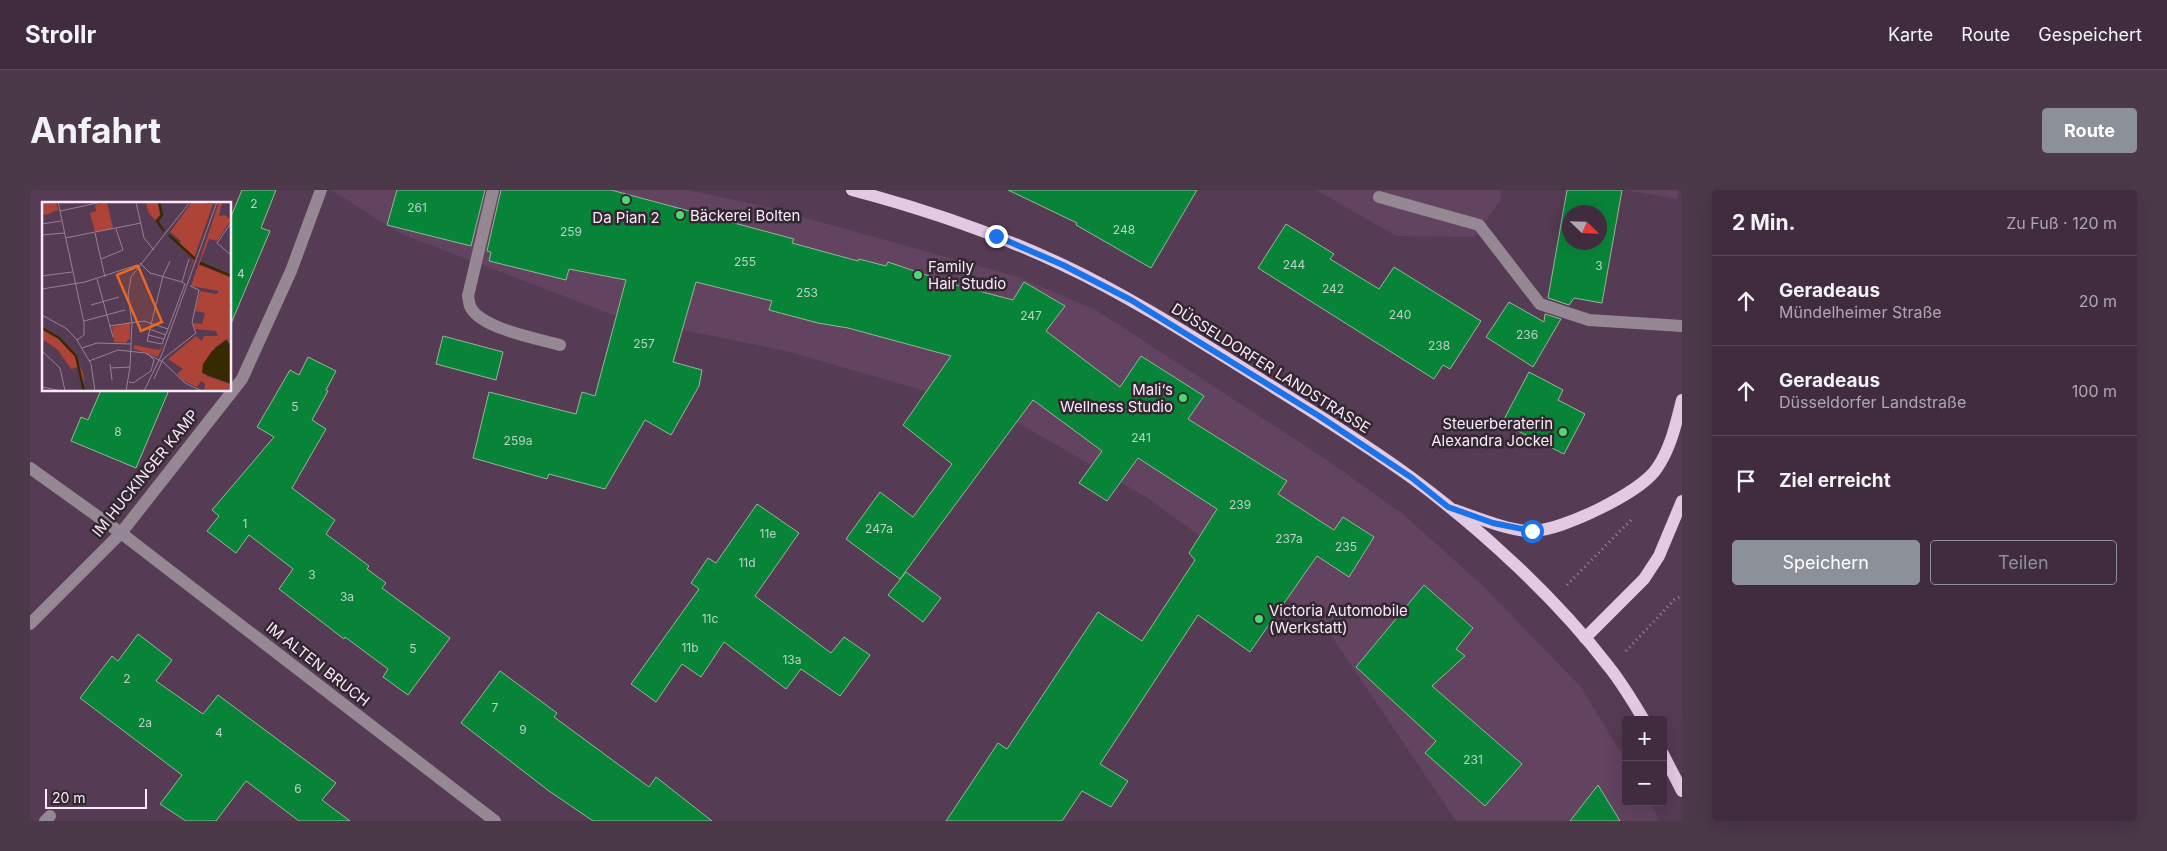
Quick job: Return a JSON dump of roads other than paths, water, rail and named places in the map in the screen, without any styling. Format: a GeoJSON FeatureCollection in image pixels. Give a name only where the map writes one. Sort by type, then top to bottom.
{"type":"FeatureCollection","features":[{"type":"Feature","properties":{"kind":"main road","name":"DÜSSELDORFER LANDSTRASSE"},"geometry":{"type":"LineString","coordinates":[[852,190],[916,207],[996,236],[1063,265],[1131,300],[1319,416],[1412,478],[1526,576],[1585,638],[1610,668],[1641,716]]}},
{"type":"Feature","properties":{"kind":"main road"},"geometry":{"type":"LineString","coordinates":[[1448,507],[1493,523],[1532,531],[1568,523],[1624,496],[1656,470],[1671,441],[1682,400]]}},
{"type":"Feature","properties":{"kind":"main road"},"geometry":{"type":"LineString","coordinates":[[1585,638],[1644,579],[1659,556],[1682,501]]}},
{"type":"Feature","properties":{"kind":"main road"},"geometry":{"type":"LineString","coordinates":[[1667,761],[1682,791]]}},
{"type":"Feature","properties":{"kind":"street","name":"IM HUCKINGER KAMP"},"geometry":{"type":"LineString","coordinates":[[30,624],[120,533],[242,380],[291,272],[321,190]]}},
{"type":"Feature","properties":{"kind":"street"},"geometry":{"type":"LineString","coordinates":[[493,190],[469,290],[470,307],[480,318],[495,326],[560,345]]}},
{"type":"Feature","properties":{"kind":"street"},"geometry":{"type":"LineString","coordinates":[[1378,197],[1479,225],[1540,304],[1589,320],[1682,326]]}},
{"type":"Feature","properties":{"kind":"street","name":"IM ALTEN BRUCH"},"geometry":{"type":"LineString","coordinates":[[30,468],[120,533],[495,821]]}},
{"type":"Feature","properties":{"kind":"place","name":"Da Pian 2"},"geometry":{"type":"Point","coordinates":[626,200]}},
{"type":"Feature","properties":{"kind":"place","name":"Bäckerei Bolten"},"geometry":{"type":"Point","coordinates":[680,215]}},
{"type":"Feature","properties":{"kind":"place","name":"Family Hair Studio"},"geometry":{"type":"Point","coordinates":[918,275]}},
{"type":"Feature","properties":{"kind":"place","name":"Mali‘s Wellness Studio"},"geometry":{"type":"Point","coordinates":[1183,398]}},
{"type":"Feature","properties":{"kind":"place","name":"Steuerberaterin Alexandra Jockel"},"geometry":{"type":"Point","coordinates":[1563,432]}},
{"type":"Feature","properties":{"kind":"place","name":"Victoria Automobile (Werkstatt)"},"geometry":{"type":"Point","coordinates":[1259,619]}}]}
